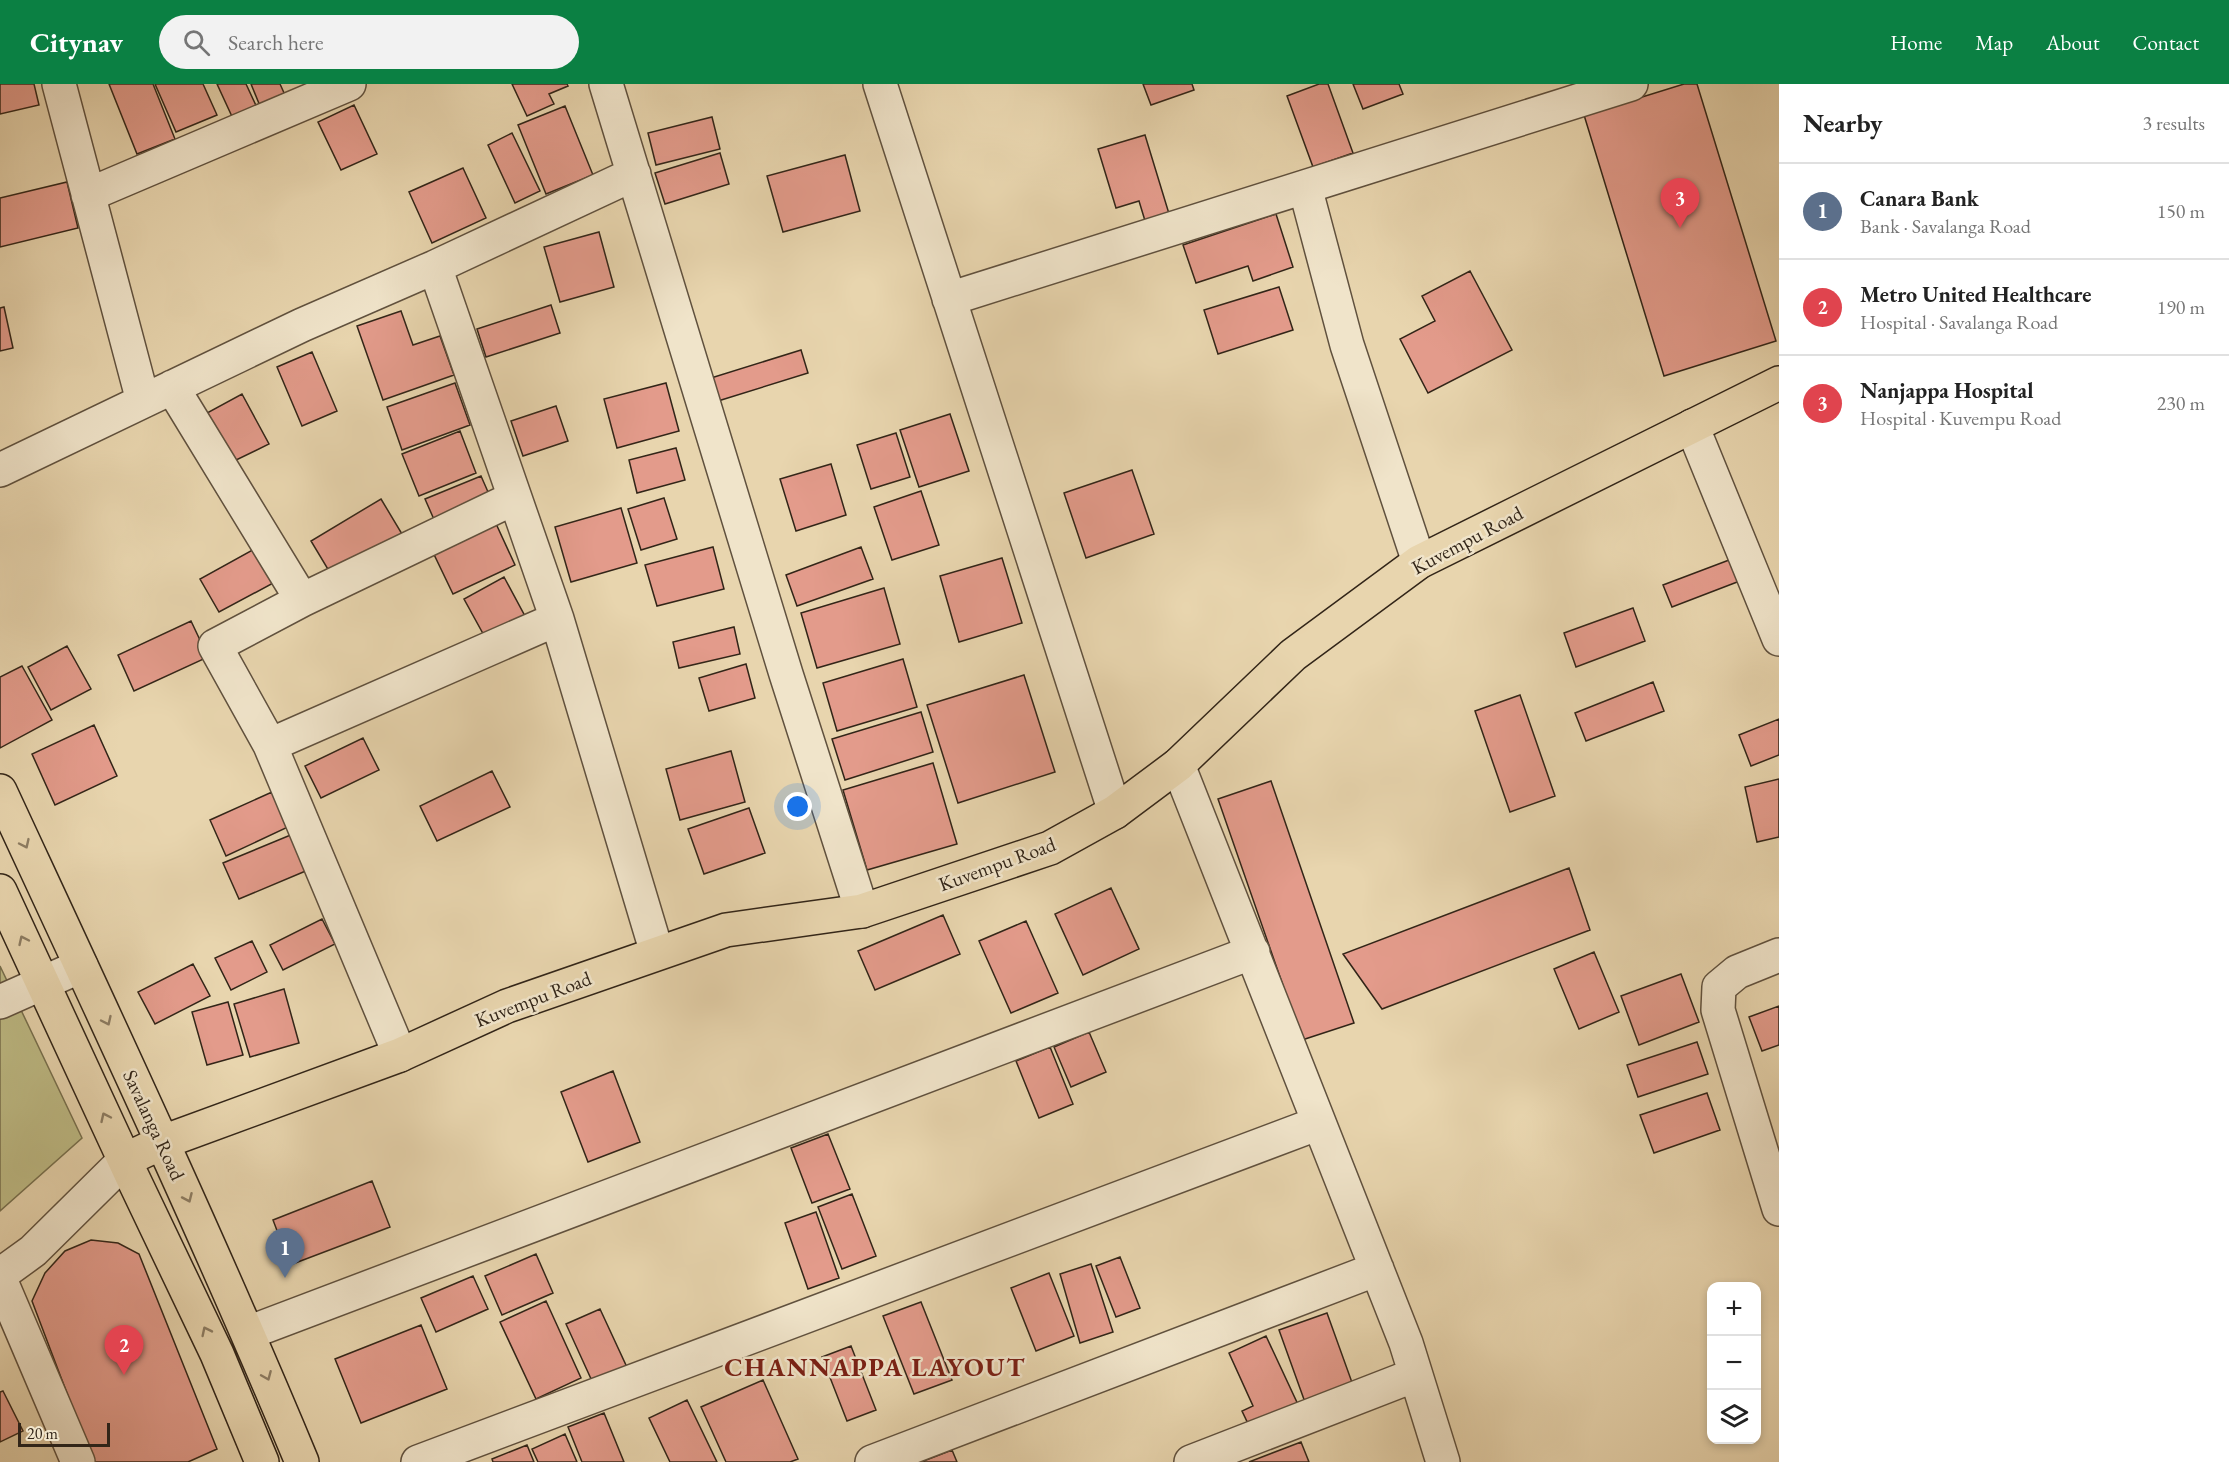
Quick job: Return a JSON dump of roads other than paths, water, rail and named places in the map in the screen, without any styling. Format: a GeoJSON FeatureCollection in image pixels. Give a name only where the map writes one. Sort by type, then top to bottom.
{"type":"FeatureCollection","features":[{"type":"Feature","properties":{"kind":"main road","name":"Kuvempu Road"},"geometry":{"type":"LineString","coordinates":[[124,1160],[163,1142],[400,1056],[507,1005],[657,953],[726,930],[862,911],[1050,848],[1115,812],[1178,765],[1293,655],[1419,562],[1779,383]]}},
{"type":"Feature","properties":{"kind":"main road","name":"Savalanga Road"},"geometry":{"type":"LineString","coordinates":[[0,791],[163,1142],[303,1462]]}},
{"type":"Feature","properties":{"kind":"main road"},"geometry":{"type":"LineString","coordinates":[[0,891],[124,1160],[217,1354],[262,1462]]}},
{"type":"Feature","properties":{"kind":"street"},"geometry":{"type":"LineString","coordinates":[[59,84],[88,195],[157,394],[302,600]]}},
{"type":"Feature","properties":{"kind":"street"},"geometry":{"type":"LineString","coordinates":[[88,195],[349,84]]}},
{"type":"Feature","properties":{"kind":"street"},"geometry":{"type":"LineString","coordinates":[[606,84],[783,663],[862,911]]}},
{"type":"Feature","properties":{"kind":"street"},"geometry":{"type":"LineString","coordinates":[[880,84],[1115,812]]}},
{"type":"Feature","properties":{"kind":"street"},"geometry":{"type":"LineString","coordinates":[[949,299],[1631,84]]}},
{"type":"Feature","properties":{"kind":"street"},"geometry":{"type":"LineString","coordinates":[[0,470],[302,325],[435,267],[634,174]]}},
{"type":"Feature","properties":{"kind":"street"},"geometry":{"type":"LineString","coordinates":[[1305,187],[1347,345],[1419,562]]}},
{"type":"Feature","properties":{"kind":"street"},"geometry":{"type":"LineString","coordinates":[[435,267],[557,620],[657,953]]}},
{"type":"Feature","properties":{"kind":"street"},"geometry":{"type":"LineString","coordinates":[[1692,426],[1779,639]]}},
{"type":"Feature","properties":{"kind":"street"},"geometry":{"type":"LineString","coordinates":[[400,1056],[270,745],[215,646],[302,600],[514,498]]}},
{"type":"Feature","properties":{"kind":"street"},"geometry":{"type":"LineString","coordinates":[[270,745],[557,620]]}},
{"type":"Feature","properties":{"kind":"street"},"geometry":{"type":"LineString","coordinates":[[1178,765],[1406,1343],[1443,1462]]}},
{"type":"Feature","properties":{"kind":"street"},"geometry":{"type":"LineString","coordinates":[[248,1333],[1252,952]]}},
{"type":"Feature","properties":{"kind":"street"},"geometry":{"type":"LineString","coordinates":[[1779,955],[1737,972],[1719,987],[1718,1010],[1779,1209]]}},
{"type":"Feature","properties":{"kind":"street"},"geometry":{"type":"LineString","coordinates":[[0,1002],[81,966]]}},
{"type":"Feature","properties":{"kind":"street"},"geometry":{"type":"LineString","coordinates":[[418,1462],[1319,1123]]}},
{"type":"Feature","properties":{"kind":"street"},"geometry":{"type":"LineString","coordinates":[[78,1462],[0,1277],[33,1251],[124,1160]]}},
{"type":"Feature","properties":{"kind":"street"},"geometry":{"type":"LineString","coordinates":[[872,1462],[1377,1269]]}},
{"type":"Feature","properties":{"kind":"street"},"geometry":{"type":"LineString","coordinates":[[1209,1459],[1415,1375]]}},
{"type":"Feature","properties":{"kind":"place","name":"Nanjappa Hospital"},"geometry":{"type":"Point","coordinates":[1680,228]}},
{"type":"Feature","properties":{"kind":"place","name":"Canara Bank"},"geometry":{"type":"Point","coordinates":[285,1278]}},
{"type":"Feature","properties":{"kind":"place","name":"Metro United Healthcare"},"geometry":{"type":"Point","coordinates":[124,1375]}},
{"type":"Feature","properties":{"kind":"district","name":"CHANNAPPA LAYOUT"},"geometry":{"type":"Point","coordinates":[875,1367]}}]}
